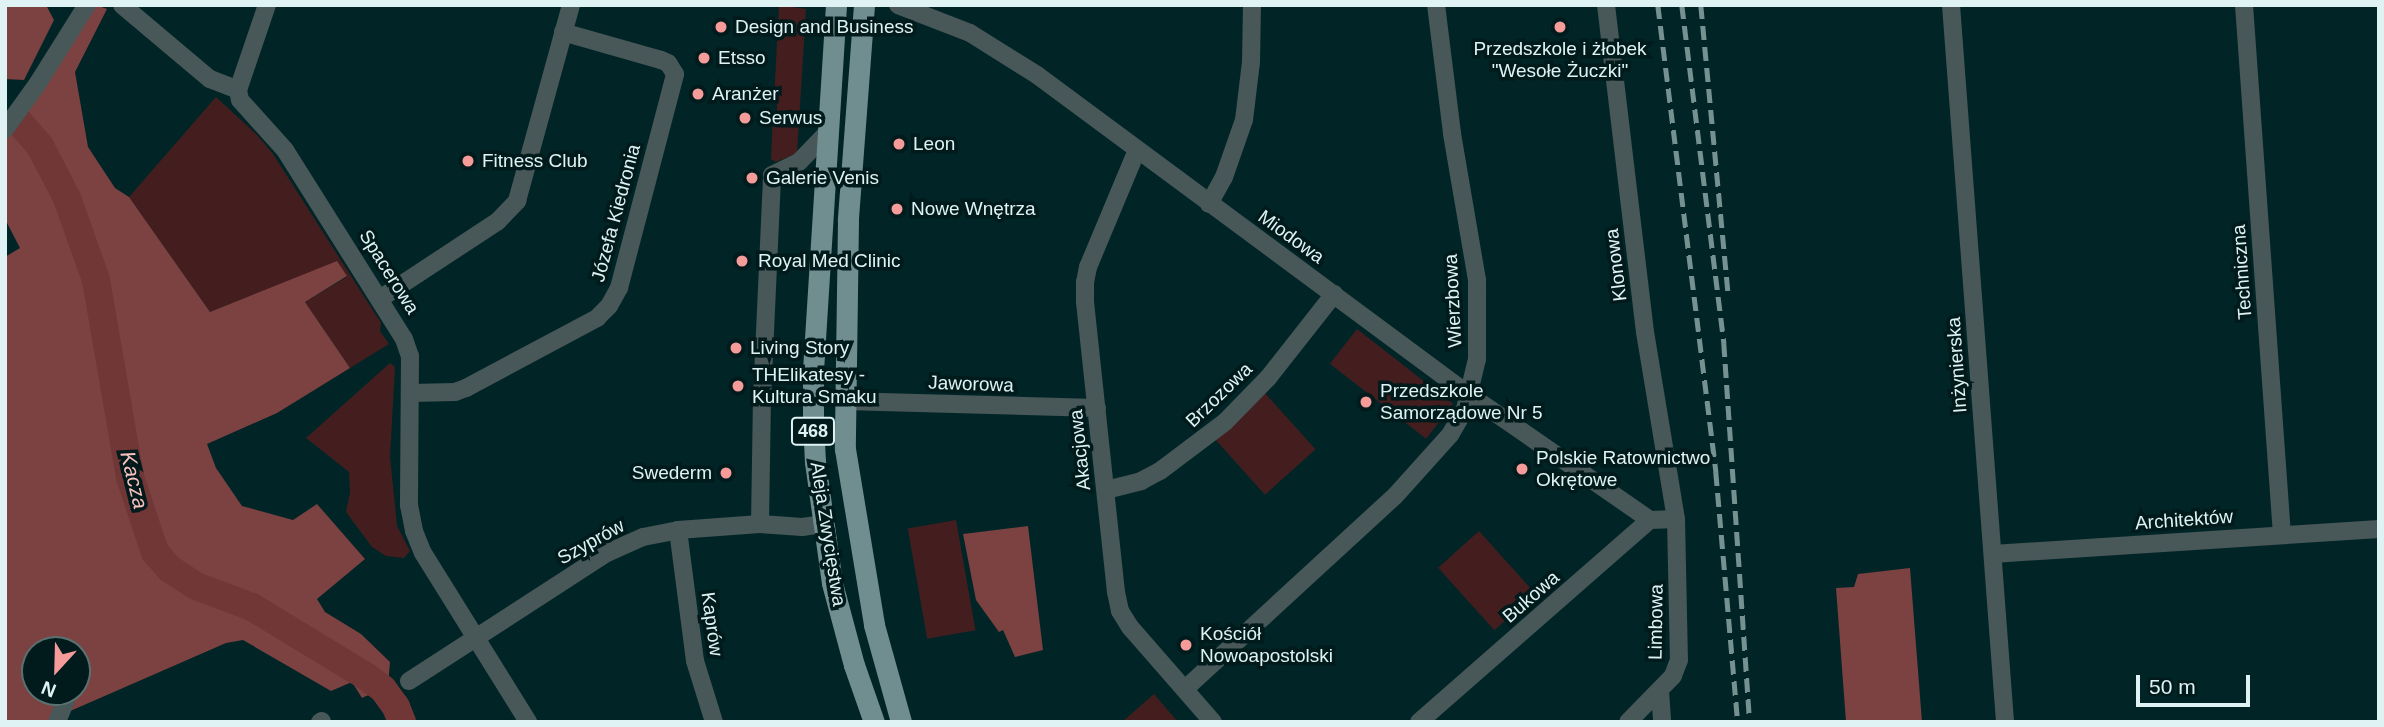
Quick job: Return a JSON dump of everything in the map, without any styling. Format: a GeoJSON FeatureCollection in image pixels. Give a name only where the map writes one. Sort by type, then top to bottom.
{"type":"FeatureCollection","features":[{"type":"Feature","properties":{"kind":"main road","name":"Aleja Zwycięstwa"},"geometry":{"type":"LineString","coordinates":[[836,5],[813,367],[815,462],[835,595],[854,665],[874,722]]}},
{"type":"Feature","properties":{"kind":"main road","name":"Aleja Zwycięstwa"},"geometry":{"type":"LineString","coordinates":[[864,5],[848,220],[844,401],[847,474],[883,666],[901,722]]}},
{"type":"Feature","properties":{"kind":"street"},"geometry":{"type":"LineString","coordinates":[[5,129],[38,83],[87,5]]}},
{"type":"Feature","properties":{"kind":"street"},"geometry":{"type":"LineString","coordinates":[[122,5],[210,79],[238,90],[267,5]]}},
{"type":"Feature","properties":{"kind":"street"},"geometry":{"type":"LineString","coordinates":[[381,298],[498,221],[517,201],[571,5]]}},
{"type":"Feature","properties":{"kind":"street","name":"Miodowa"},"geometry":{"type":"LineString","coordinates":[[898,5],[970,33],[1005,54],[1468,394],[1650,520]]}},
{"type":"Feature","properties":{"kind":"street"},"geometry":{"type":"LineString","coordinates":[[1209,204],[1224,177],[1244,120],[1251,62],[1252,5]]}},
{"type":"Feature","properties":{"kind":"street","name":"Wierzbowa"},"geometry":{"type":"LineString","coordinates":[[1185,689],[1420,470],[1459,422],[1477,359],[1477,280],[1452,133],[1436,5]]}},
{"type":"Feature","properties":{"kind":"street","name":"Klonowa"},"geometry":{"type":"LineString","coordinates":[[1606,5],[1645,332],[1676,519]]}},
{"type":"Feature","properties":{"kind":"street","name":"Inżynierska"},"geometry":{"type":"LineString","coordinates":[[1951,5],[2005,722]]}},
{"type":"Feature","properties":{"kind":"street","name":"Techniczna"},"geometry":{"type":"LineString","coordinates":[[2244,5],[2282,535]]}},
{"type":"Feature","properties":{"kind":"street","name":"Józefa Kiedronia"},"geometry":{"type":"LineString","coordinates":[[411,393],[466,388],[597,318],[614,300],[675,75],[668,63],[661,60],[564,32]]}},
{"type":"Feature","properties":{"kind":"street","name":"Spacerowa"},"geometry":{"type":"LineString","coordinates":[[238,90],[240,100],[285,150],[381,298],[404,339],[410,356],[409,505],[414,531],[474,638],[528,722]]}},
{"type":"Feature","properties":{"kind":"street"},"geometry":{"type":"LineString","coordinates":[[760,524],[762,398],[772,175],[799,162],[827,133]]}},
{"type":"Feature","properties":{"kind":"street","name":"Akacjowa"},"geometry":{"type":"LineString","coordinates":[[1137,150],[1088,268],[1085,282],[1120,611],[1130,628],[1213,722]]}},
{"type":"Feature","properties":{"kind":"street","name":"Brzozowa"},"geometry":{"type":"LineString","coordinates":[[1106,490],[1141,481],[1160,471],[1225,422],[1268,378],[1334,293]]}},
{"type":"Feature","properties":{"kind":"street","name":"Jaworowa"},"geometry":{"type":"LineString","coordinates":[[844,401],[1097,408]]}},
{"type":"Feature","properties":{"kind":"street"},"geometry":{"type":"LineString","coordinates":[[1650,520],[1676,519]]}},
{"type":"Feature","properties":{"kind":"street","name":"Limbowa"},"geometry":{"type":"LineString","coordinates":[[1628,722],[1673,676],[1679,660],[1676,519]]}},
{"type":"Feature","properties":{"kind":"street","name":"Bukowa"},"geometry":{"type":"LineString","coordinates":[[1419,722],[1650,520]]}},
{"type":"Feature","properties":{"kind":"street","name":"Szyprów"},"geometry":{"type":"LineString","coordinates":[[409,681],[607,553],[643,537],[678,530],[760,524],[802,527],[823,524]]}},
{"type":"Feature","properties":{"kind":"street","name":"Architektów"},"geometry":{"type":"LineString","coordinates":[[1993,554],[2379,529]]}},
{"type":"Feature","properties":{"kind":"street","name":"Kaprów"},"geometry":{"type":"LineString","coordinates":[[678,530],[695,661],[714,722]]}},
{"type":"Feature","properties":{"kind":"street"},"geometry":{"type":"LineString","coordinates":[[1660,691],[1662,722]]}},
{"type":"Feature","properties":{"kind":"shaded area"},"geometry":{"type":"Polygon","coordinates":[[[5,5],[46,5],[54,20],[24,80],[5,79],[5,5]]]}},
{"type":"Feature","properties":{"kind":"shaded area"},"geometry":{"type":"Polygon","coordinates":[[[96,5],[107,9],[75,72],[88,147],[115,188],[129,197],[210,312],[337,261],[347,276],[305,302],[350,368],[277,413],[207,444],[216,468],[242,506],[293,520],[317,504],[365,559],[317,599],[325,612],[361,634],[390,662],[388,686],[362,698],[352,682],[331,691],[243,640],[226,643],[91,702],[91,636],[21,636],[21,706],[82,706],[53,722],[5,722],[5,257],[20,248],[5,219],[5,137],[29,110],[96,5]]]}},
{"type":"Feature","properties":{"kind":"shaded area"},"geometry":{"type":"Polygon","coordinates":[[[779,5],[806,9],[797,153],[776,162],[771,159],[773,114],[777,114],[777,102],[774,100],[779,5]]]}},
{"type":"Feature","properties":{"kind":"shaded area"},"geometry":{"type":"Polygon","coordinates":[[[216,97],[257,135],[273,154],[381,323],[380,331],[389,344],[350,368],[305,302],[347,277],[337,262],[210,312],[129,197],[216,97]]]}},
{"type":"Feature","properties":{"kind":"shaded area"},"geometry":{"type":"Polygon","coordinates":[[[1357,329],[1453,404],[1426,439],[1330,364],[1357,329]]]}},
{"type":"Feature","properties":{"kind":"shaded area"},"geometry":{"type":"Polygon","coordinates":[[[390,363],[395,367],[390,457],[397,526],[410,551],[404,558],[386,556],[372,547],[346,512],[350,492],[349,472],[306,438],[390,363]]]}},
{"type":"Feature","properties":{"kind":"shaded area"},"geometry":{"type":"Polygon","coordinates":[[[1264,392],[1316,449],[1265,495],[1213,438],[1264,392]]]}},
{"type":"Feature","properties":{"kind":"shaded area"},"geometry":{"type":"Polygon","coordinates":[[[956,520],[975,630],[927,639],[908,529],[956,520]]]}},
{"type":"Feature","properties":{"kind":"shaded area"},"geometry":{"type":"Polygon","coordinates":[[[1028,526],[1043,650],[1015,657],[1003,630],[999,632],[976,600],[963,534],[1028,526]]]}},
{"type":"Feature","properties":{"kind":"shaded area"},"geometry":{"type":"Polygon","coordinates":[[[1479,531],[1535,593],[1494,630],[1438,568],[1479,531]]]}},
{"type":"Feature","properties":{"kind":"shaded area"},"geometry":{"type":"Polygon","coordinates":[[[1910,568],[1922,722],[1846,722],[1836,588],[1854,587],[1858,574],[1910,568]]]}},
{"type":"Feature","properties":{"kind":"shaded area"},"geometry":{"type":"Polygon","coordinates":[[[1154,694],[1178,722],[1122,722],[1154,694]]]}},
{"type":"Feature","properties":{"kind":"waterway","name":"Kacza"},"geometry":{"type":"LineString","coordinates":[[20,123],[40,146],[67,198],[96,280],[130,477],[155,552],[170,569],[196,586],[252,607],[367,677],[383,689],[396,707],[402,722]]}},
{"type":"Feature","properties":{"kind":"railway"},"geometry":{"type":"LineString","coordinates":[[1658,5],[1716,472],[1738,722]]}},
{"type":"Feature","properties":{"kind":"railway"},"geometry":{"type":"LineString","coordinates":[[1682,5],[1724,343],[1750,722]]}},
{"type":"Feature","properties":{"kind":"railway"},"geometry":{"type":"LineString","coordinates":[[1701,5],[1728,291]]}},
{"type":"Feature","properties":{"kind":"place","name":"Design and Business"},"geometry":{"type":"Point","coordinates":[721,27]}},
{"type":"Feature","properties":{"kind":"place","name":"Przedszkole i żłobek \"Wesołe Żuczki\""},"geometry":{"type":"Point","coordinates":[1560,27]}},
{"type":"Feature","properties":{"kind":"place","name":"Etsso"},"geometry":{"type":"Point","coordinates":[704,58]}},
{"type":"Feature","properties":{"kind":"place","name":"Aranżer"},"geometry":{"type":"Point","coordinates":[698,94]}},
{"type":"Feature","properties":{"kind":"place","name":"Serwus"},"geometry":{"type":"Point","coordinates":[745,118]}},
{"type":"Feature","properties":{"kind":"place","name":"Leon"},"geometry":{"type":"Point","coordinates":[899,144]}},
{"type":"Feature","properties":{"kind":"place","name":"Fitness Club"},"geometry":{"type":"Point","coordinates":[468,161]}},
{"type":"Feature","properties":{"kind":"place","name":"Galerie Venis"},"geometry":{"type":"Point","coordinates":[752,178]}},
{"type":"Feature","properties":{"kind":"place","name":"Nowe Wnętrza"},"geometry":{"type":"Point","coordinates":[897,209]}},
{"type":"Feature","properties":{"kind":"place","name":"Royal Med Clinic"},"geometry":{"type":"Point","coordinates":[742,261]}},
{"type":"Feature","properties":{"kind":"place","name":"Living Story"},"geometry":{"type":"Point","coordinates":[736,348]}},
{"type":"Feature","properties":{"kind":"place","name":"THElikatesy - Kultura Smaku"},"geometry":{"type":"Point","coordinates":[738,386]}},
{"type":"Feature","properties":{"kind":"place","name":"Przedszkole Samorządowe Nr 5"},"geometry":{"type":"Point","coordinates":[1366,402]}},
{"type":"Feature","properties":{"kind":"place","name":"Polskie Ratownictwo Okrętowe"},"geometry":{"type":"Point","coordinates":[1522,469]}},
{"type":"Feature","properties":{"kind":"place","name":"Swederm"},"geometry":{"type":"Point","coordinates":[726,473]}},
{"type":"Feature","properties":{"kind":"place","name":"Kościół Nowoapostolski"},"geometry":{"type":"Point","coordinates":[1186,645]}}]}
